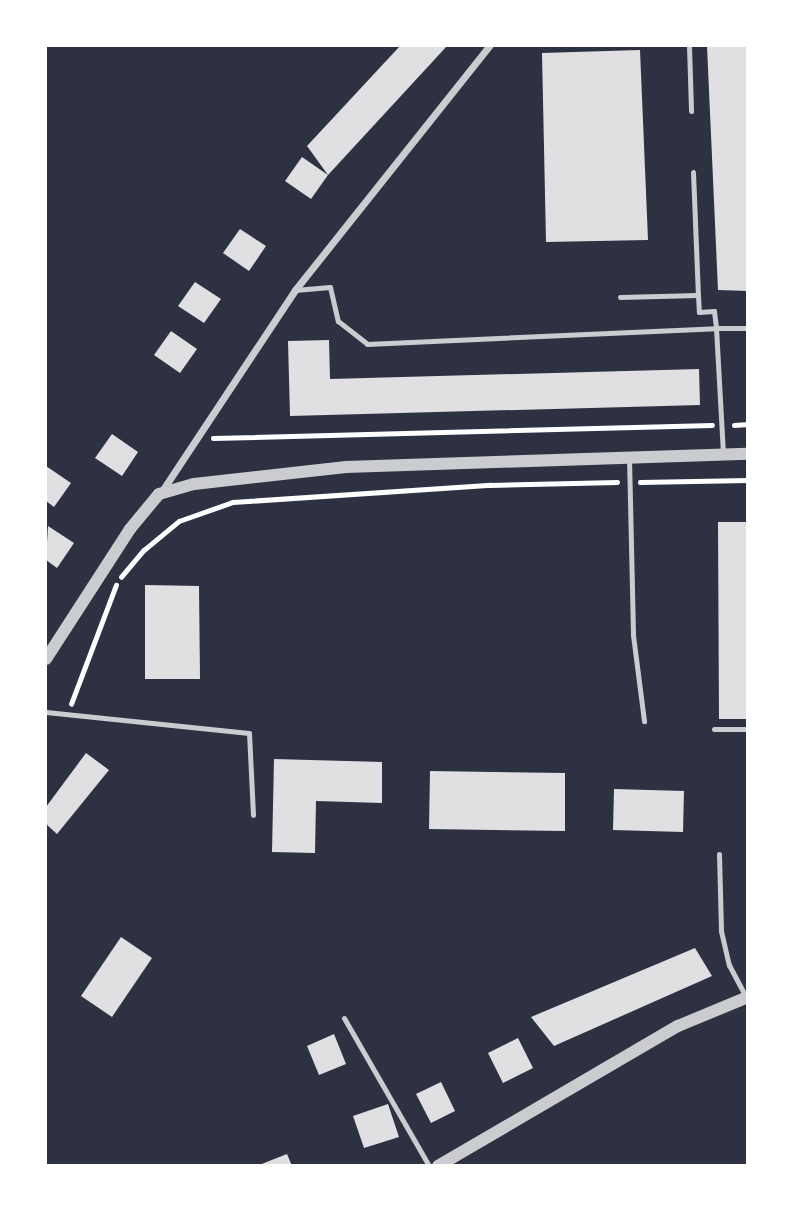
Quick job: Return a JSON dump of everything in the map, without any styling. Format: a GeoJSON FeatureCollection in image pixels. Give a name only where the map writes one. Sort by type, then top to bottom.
{"type":"FeatureCollection","features":[{"type":"Feature","properties":{"kind":"street"},"geometry":{"type":"LineString","coordinates":[[46,659],[130,529],[159,494],[192,438],[295,290],[439,102],[489,46]]}},
{"type":"Feature","properties":{"kind":"street"},"geometry":{"type":"LineString","coordinates":[[159,494],[226,477],[334,468],[747,454]]}},
{"type":"Feature","properties":{"kind":"street"},"geometry":{"type":"LineString","coordinates":[[438,1166],[678,1026],[747,997]]}},
{"type":"Feature","properties":{"kind":"lane"},"geometry":{"type":"LineString","coordinates":[[689,46],[691,111]]}},
{"type":"Feature","properties":{"kind":"lane"},"geometry":{"type":"LineString","coordinates":[[693,172],[699,312],[714,311],[723,455]]}},
{"type":"Feature","properties":{"kind":"lane"},"geometry":{"type":"LineString","coordinates":[[295,290],[330,287],[338,321],[367,345],[747,328]]}},
{"type":"Feature","properties":{"kind":"lane"},"geometry":{"type":"LineString","coordinates":[[620,297],[698,295]]}},
{"type":"Feature","properties":{"kind":"lane"},"geometry":{"type":"LineString","coordinates":[[629,457],[633,635],[644,721]]}},
{"type":"Feature","properties":{"kind":"lane"},"geometry":{"type":"LineString","coordinates":[[46,712],[249,733],[253,816]]}},
{"type":"Feature","properties":{"kind":"lane"},"geometry":{"type":"LineString","coordinates":[[714,729],[747,729]]}},
{"type":"Feature","properties":{"kind":"lane"},"geometry":{"type":"LineString","coordinates":[[719,854],[721,932],[729,965],[747,997]]}},
{"type":"Feature","properties":{"kind":"lane"},"geometry":{"type":"LineString","coordinates":[[344,1018],[429,1166]]}},
{"type":"Feature","properties":{"kind":"path"},"geometry":{"type":"LineString","coordinates":[[192,438],[747,424]]}},
{"type":"Feature","properties":{"kind":"path"},"geometry":{"type":"LineString","coordinates":[[67,714],[117,582],[144,550],[179,521],[233,502],[490,485],[747,480]]}},
{"type":"Feature","properties":{"kind":"building"},"geometry":{"type":"Polygon","coordinates":[[[400,46],[447,46],[328,175],[307,146],[400,46]]]}},
{"type":"Feature","properties":{"kind":"building"},"geometry":{"type":"Polygon","coordinates":[[[707,46],[748,46],[748,291],[718,290],[707,46]]]}},
{"type":"Feature","properties":{"kind":"building"},"geometry":{"type":"Polygon","coordinates":[[[640,50],[648,240],[546,242],[542,53],[640,50]]]}},
{"type":"Feature","properties":{"kind":"building"},"geometry":{"type":"Polygon","coordinates":[[[302,157],[328,175],[311,199],[285,181],[302,157]]]}},
{"type":"Feature","properties":{"kind":"building"},"geometry":{"type":"Polygon","coordinates":[[[240,229],[266,246],[249,271],[223,253],[240,229]]]}},
{"type":"Feature","properties":{"kind":"building"},"geometry":{"type":"Polygon","coordinates":[[[195,282],[221,299],[204,323],[178,306],[195,282]]]}},
{"type":"Feature","properties":{"kind":"building"},"geometry":{"type":"Polygon","coordinates":[[[171,331],[197,349],[180,373],[154,355],[171,331]]]}},
{"type":"Feature","properties":{"kind":"building"},"geometry":{"type":"Polygon","coordinates":[[[329,340],[330,379],[699,369],[700,405],[290,416],[288,341],[329,340]]]}},
{"type":"Feature","properties":{"kind":"building"},"geometry":{"type":"Polygon","coordinates":[[[112,434],[138,452],[122,476],[95,458],[112,434]]]}},
{"type":"Feature","properties":{"kind":"building"},"geometry":{"type":"Polygon","coordinates":[[[46,466],[71,483],[54,507],[46,501],[46,466]]]}},
{"type":"Feature","properties":{"kind":"building"},"geometry":{"type":"Polygon","coordinates":[[[718,522],[748,522],[748,719],[719,719],[718,522]]]}},
{"type":"Feature","properties":{"kind":"building"},"geometry":{"type":"Polygon","coordinates":[[[48,526],[74,543],[57,568],[46,560],[48,526]]]}},
{"type":"Feature","properties":{"kind":"building"},"geometry":{"type":"Polygon","coordinates":[[[145,585],[199,586],[200,679],[145,679],[145,585]]]}},
{"type":"Feature","properties":{"kind":"building"},"geometry":{"type":"Polygon","coordinates":[[[86,753],[109,770],[57,834],[46,824],[46,807],[86,753]]]}},
{"type":"Feature","properties":{"kind":"building"},"geometry":{"type":"Polygon","coordinates":[[[274,759],[382,762],[382,803],[316,801],[315,853],[272,852],[274,759]]]}},
{"type":"Feature","properties":{"kind":"building"},"geometry":{"type":"Polygon","coordinates":[[[430,771],[565,773],[565,831],[429,829],[430,771]]]}},
{"type":"Feature","properties":{"kind":"building"},"geometry":{"type":"Polygon","coordinates":[[[614,789],[684,791],[683,832],[613,830],[614,789]]]}},
{"type":"Feature","properties":{"kind":"building"},"geometry":{"type":"Polygon","coordinates":[[[121,937],[152,958],[112,1017],[81,996],[121,937]]]}},
{"type":"Feature","properties":{"kind":"building"},"geometry":{"type":"Polygon","coordinates":[[[695,948],[712,976],[554,1046],[531,1017],[695,948]]]}},
{"type":"Feature","properties":{"kind":"building"},"geometry":{"type":"Polygon","coordinates":[[[334,1034],[346,1064],[319,1075],[307,1046],[334,1034]]]}},
{"type":"Feature","properties":{"kind":"building"},"geometry":{"type":"Polygon","coordinates":[[[518,1038],[533,1068],[503,1083],[488,1053],[518,1038]]]}},
{"type":"Feature","properties":{"kind":"building"},"geometry":{"type":"Polygon","coordinates":[[[441,1082],[455,1111],[431,1123],[416,1094],[441,1082]]]}},
{"type":"Feature","properties":{"kind":"building"},"geometry":{"type":"Polygon","coordinates":[[[388,1104],[399,1137],[364,1148],[353,1116],[388,1104]]]}},
{"type":"Feature","properties":{"kind":"building"},"geometry":{"type":"Polygon","coordinates":[[[287,1154],[292,1166],[259,1166],[259,1165],[287,1154]]]}}]}
